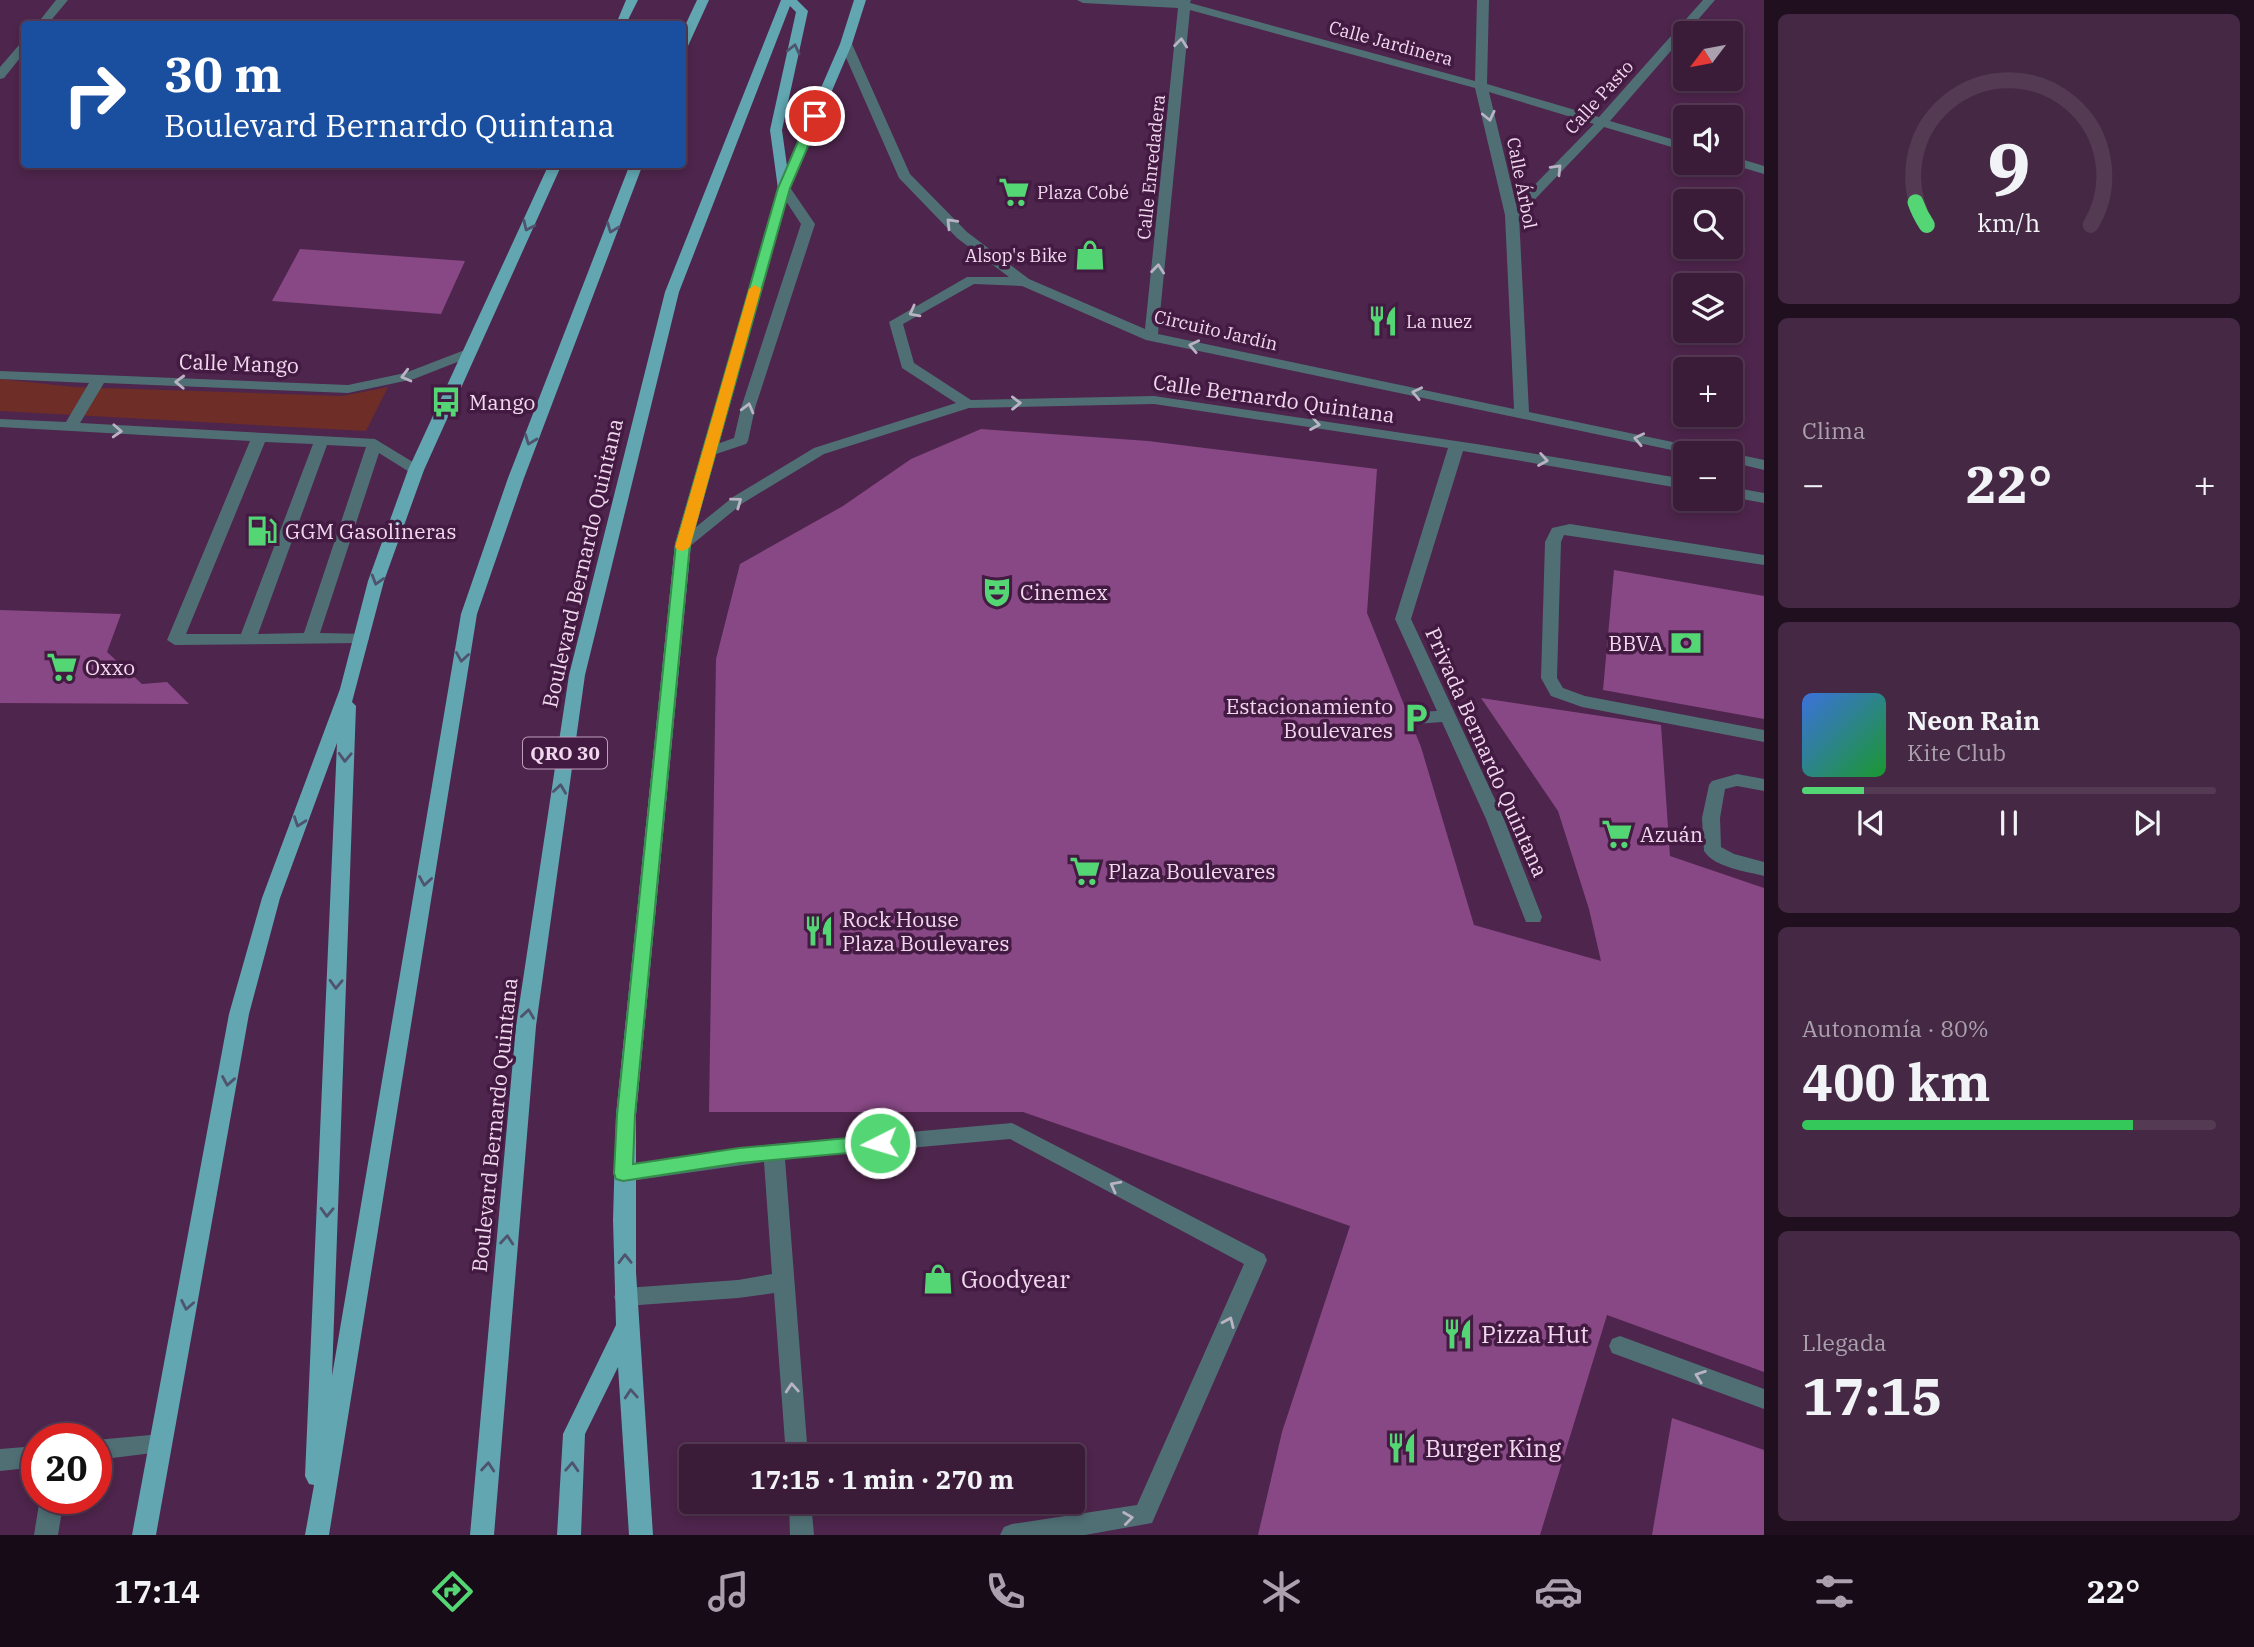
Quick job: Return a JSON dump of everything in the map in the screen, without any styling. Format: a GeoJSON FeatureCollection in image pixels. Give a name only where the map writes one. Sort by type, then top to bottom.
{"type":"FeatureCollection","features":[{"type":"Feature","properties":{"kind":"main road"},"geometry":{"type":"LineString","coordinates":[[622,21],[632,0]]}},
{"type":"Feature","properties":{"kind":"main road"},"geometry":{"type":"LineString","coordinates":[[686,37],[703,0]]}},
{"type":"Feature","properties":{"kind":"main road"},"geometry":{"type":"LineString","coordinates":[[784,188],[776,130],[802,11],[789,0]]}},
{"type":"Feature","properties":{"kind":"main road","name":"Boulevard Bernardo Quintana"},"geometry":{"type":"LineString","coordinates":[[482,1535],[526,1026],[577,675],[672,292],[789,0]]}},
{"type":"Feature","properties":{"kind":"main road"},"geometry":{"type":"LineString","coordinates":[[641,1535],[626,1327],[623,1173],[626,1115],[683,544],[784,188],[846,44],[860,0]]}},
{"type":"Feature","properties":{"kind":"main road"},"geometry":{"type":"LineString","coordinates":[[144,1535],[239,1014],[271,898],[348,689],[376,581],[416,470],[554,168]]}},
{"type":"Feature","properties":{"kind":"main road"},"geometry":{"type":"LineString","coordinates":[[316,1535],[469,614],[516,478],[635,168]]}},
{"type":"Feature","properties":{"kind":"main road"},"geometry":{"type":"LineString","coordinates":[[316,1535],[348,689]]}},
{"type":"Feature","properties":{"kind":"main road"},"geometry":{"type":"LineString","coordinates":[[569,1535],[574,1434],[626,1327]]}},
{"type":"Feature","properties":{"kind":"street"},"geometry":{"type":"LineString","coordinates":[[44,21],[62,0]]}},
{"type":"Feature","properties":{"kind":"street","name":"Calle Jardinera"},"geometry":{"type":"LineString","coordinates":[[1083,0],[1185,3],[1482,86],[1673,144]]}},
{"type":"Feature","properties":{"kind":"street","name":"Calle Árbol"},"geometry":{"type":"LineString","coordinates":[[1483,0],[1482,86],[1512,215],[1522,416]]}},
{"type":"Feature","properties":{"kind":"street","name":"Calle Pasto"},"geometry":{"type":"LineString","coordinates":[[1512,215],[1601,123],[1709,0]]}},
{"type":"Feature","properties":{"kind":"street","name":"Calle Enredadera"},"geometry":{"type":"LineString","coordinates":[[1151,337],[1185,3]]}},
{"type":"Feature","properties":{"kind":"street","name":"Circuito Jardín"},"geometry":{"type":"LineString","coordinates":[[846,44],[904,175],[962,234],[1024,282],[1151,337],[1673,446]]}},
{"type":"Feature","properties":{"kind":"street"},"geometry":{"type":"LineString","coordinates":[[0,75],[21,50]]}},
{"type":"Feature","properties":{"kind":"street"},"geometry":{"type":"LineString","coordinates":[[1743,164],[1764,170]]}},
{"type":"Feature","properties":{"kind":"street"},"geometry":{"type":"LineString","coordinates":[[708,452],[741,441],[748,408],[808,224],[784,188]]}},
{"type":"Feature","properties":{"kind":"street"},"geometry":{"type":"LineString","coordinates":[[968,404],[907,365],[896,322],[972,281],[1024,282]]}},
{"type":"Feature","properties":{"kind":"street","name":"Calle Mango"},"geometry":{"type":"LineString","coordinates":[[0,375],[348,389],[409,376],[470,352]]}},
{"type":"Feature","properties":{"kind":"street"},"geometry":{"type":"LineString","coordinates":[[70,428],[99,379]]}},
{"type":"Feature","properties":{"kind":"street","name":"Calle Bernardo Quintana"},"geometry":{"type":"LineString","coordinates":[[683,544],[738,500],[819,451],[968,404],[1154,400],[1457,445],[1673,482]]}},
{"type":"Feature","properties":{"kind":"street"},"geometry":{"type":"LineString","coordinates":[[0,423],[374,443],[416,470]]}},
{"type":"Feature","properties":{"kind":"street"},"geometry":{"type":"LineString","coordinates":[[258,438],[175,640],[361,638]]}},
{"type":"Feature","properties":{"kind":"street"},"geometry":{"type":"LineString","coordinates":[[247,639],[321,442]]}},
{"type":"Feature","properties":{"kind":"street"},"geometry":{"type":"LineString","coordinates":[[310,639],[374,443]]}},
{"type":"Feature","properties":{"kind":"street","name":"Privada Bernardo Quintana"},"geometry":{"type":"LineString","coordinates":[[1457,445],[1403,619],[1495,819],[1533,917]]}},
{"type":"Feature","properties":{"kind":"street"},"geometry":{"type":"LineString","coordinates":[[1743,460],[1763,462]]}},
{"type":"Feature","properties":{"kind":"street"},"geometry":{"type":"LineString","coordinates":[[1743,494],[1764,498]]}},
{"type":"Feature","properties":{"kind":"street"},"geometry":{"type":"LineString","coordinates":[[1764,560],[1570,529],[1559,531],[1553,542],[1549,678],[1557,692],[1582,701],[1764,736]]}},
{"type":"Feature","properties":{"kind":"street"},"geometry":{"type":"LineString","coordinates":[[1416,718],[1447,716]]}},
{"type":"Feature","properties":{"kind":"street"},"geometry":{"type":"LineString","coordinates":[[1764,785],[1737,780],[1718,785],[1714,794],[1711,842],[1713,851],[1728,859],[1764,869]]}},
{"type":"Feature","properties":{"kind":"street"},"geometry":{"type":"LineString","coordinates":[[623,1173],[775,1152],[1012,1131],[1256,1260],[1144,1515],[1012,1535]]}},
{"type":"Feature","properties":{"kind":"street"},"geometry":{"type":"LineString","coordinates":[[775,1152],[796,1444]]}},
{"type":"Feature","properties":{"kind":"street"},"geometry":{"type":"LineString","coordinates":[[625,1297],[738,1289],[785,1282]]}},
{"type":"Feature","properties":{"kind":"street"},"geometry":{"type":"LineString","coordinates":[[1620,1346],[1764,1399]]}},
{"type":"Feature","properties":{"kind":"street"},"geometry":{"type":"LineString","coordinates":[[112,1449],[161,1444]]}},
{"type":"Feature","properties":{"kind":"street"},"geometry":{"type":"LineString","coordinates":[[0,1460],[21,1458]]}},
{"type":"Feature","properties":{"kind":"street"},"geometry":{"type":"LineString","coordinates":[[46,1535],[49,1514]]}},
{"type":"Feature","properties":{"kind":"street"},"geometry":{"type":"LineString","coordinates":[[801,1514],[802,1535]]}},
{"type":"Feature","properties":{"kind":"shaded area"},"geometry":{"type":"Polygon","coordinates":[[[0,379],[74,387],[342,396],[388,387],[366,431],[0,411],[0,379]]]}},
{"type":"Feature","properties":{"kind":"building"},"geometry":{"type":"Polygon","coordinates":[[[300,249],[465,261],[441,314],[272,301],[300,249]]]}},
{"type":"Feature","properties":{"kind":"building","name":"Plaza Boulevares"},"geometry":{"type":"Polygon","coordinates":[[[981,429],[1148,441],[1377,469],[1367,613],[1421,747],[1474,925],[1601,961],[1589,909],[1558,811],[1481,698],[1661,725],[1670,856],[1764,888],[1764,1372],[1607,1315],[1540,1535],[1258,1535],[1282,1432],[1350,1226],[1023,1112],[709,1112],[716,659],[740,564],[843,506],[911,459],[981,429]]]}},
{"type":"Feature","properties":{"kind":"building","name":"BBVA"},"geometry":{"type":"Polygon","coordinates":[[[1614,570],[1764,596],[1764,719],[1603,690],[1614,570]]]}},
{"type":"Feature","properties":{"kind":"building","name":"Oxxo"},"geometry":{"type":"Polygon","coordinates":[[[0,610],[121,614],[107,652],[142,684],[167,682],[189,704],[0,703],[0,610]]]}},
{"type":"Feature","properties":{"kind":"building"},"geometry":{"type":"Polygon","coordinates":[[[1672,1418],[1764,1450],[1764,1535],[1652,1535],[1672,1418]]]}},
{"type":"Feature","properties":{"kind":"slow traffic"},"geometry":{"type":"LineString","coordinates":[[683,547],[755,289]]}},
{"type":"Feature","properties":{"kind":"place","name":"Plaza Cobé"},"geometry":{"type":"Point","coordinates":[1014,192]}},
{"type":"Feature","properties":{"kind":"place","name":"Alsop's Bike"},"geometry":{"type":"Point","coordinates":[1090,255]}},
{"type":"Feature","properties":{"kind":"place","name":"La nuez"},"geometry":{"type":"Point","coordinates":[1383,321]}},
{"type":"Feature","properties":{"kind":"place","name":"Mango"},"geometry":{"type":"Point","coordinates":[446,402]}},
{"type":"Feature","properties":{"kind":"place","name":"GGM Gasolineras"},"geometry":{"type":"Point","coordinates":[262,531]}},
{"type":"Feature","properties":{"kind":"place","name":"Cinemex"},"geometry":{"type":"Point","coordinates":[997,592]}},
{"type":"Feature","properties":{"kind":"place","name":"BBVA"},"geometry":{"type":"Point","coordinates":[1686,643]}},
{"type":"Feature","properties":{"kind":"place","name":"Oxxo"},"geometry":{"type":"Point","coordinates":[62,667]}},
{"type":"Feature","properties":{"kind":"place","name":"Estacionamiento Boulevares"},"geometry":{"type":"Point","coordinates":[1416,718]}},
{"type":"Feature","properties":{"kind":"place","name":"Azuán"},"geometry":{"type":"Point","coordinates":[1617,834]}},
{"type":"Feature","properties":{"kind":"place","name":"Plaza Boulevares"},"geometry":{"type":"Point","coordinates":[1085,871]}},
{"type":"Feature","properties":{"kind":"place","name":"Rock House Plaza Boulevares"},"geometry":{"type":"Point","coordinates":[819,931]}},
{"type":"Feature","properties":{"kind":"place","name":"Goodyear"},"geometry":{"type":"Point","coordinates":[938,1279]}},
{"type":"Feature","properties":{"kind":"place","name":"Pizza Hut"},"geometry":{"type":"Point","coordinates":[1458,1334]}},
{"type":"Feature","properties":{"kind":"place","name":"Burger King"},"geometry":{"type":"Point","coordinates":[1402,1448]}},
{"type":"Feature","properties":{"kind":"route"},"geometry":{"type":"LineString","coordinates":[[815,116],[784,188],[683,544],[626,1115],[623,1173],[739,1156],[880,1143]]}}]}
